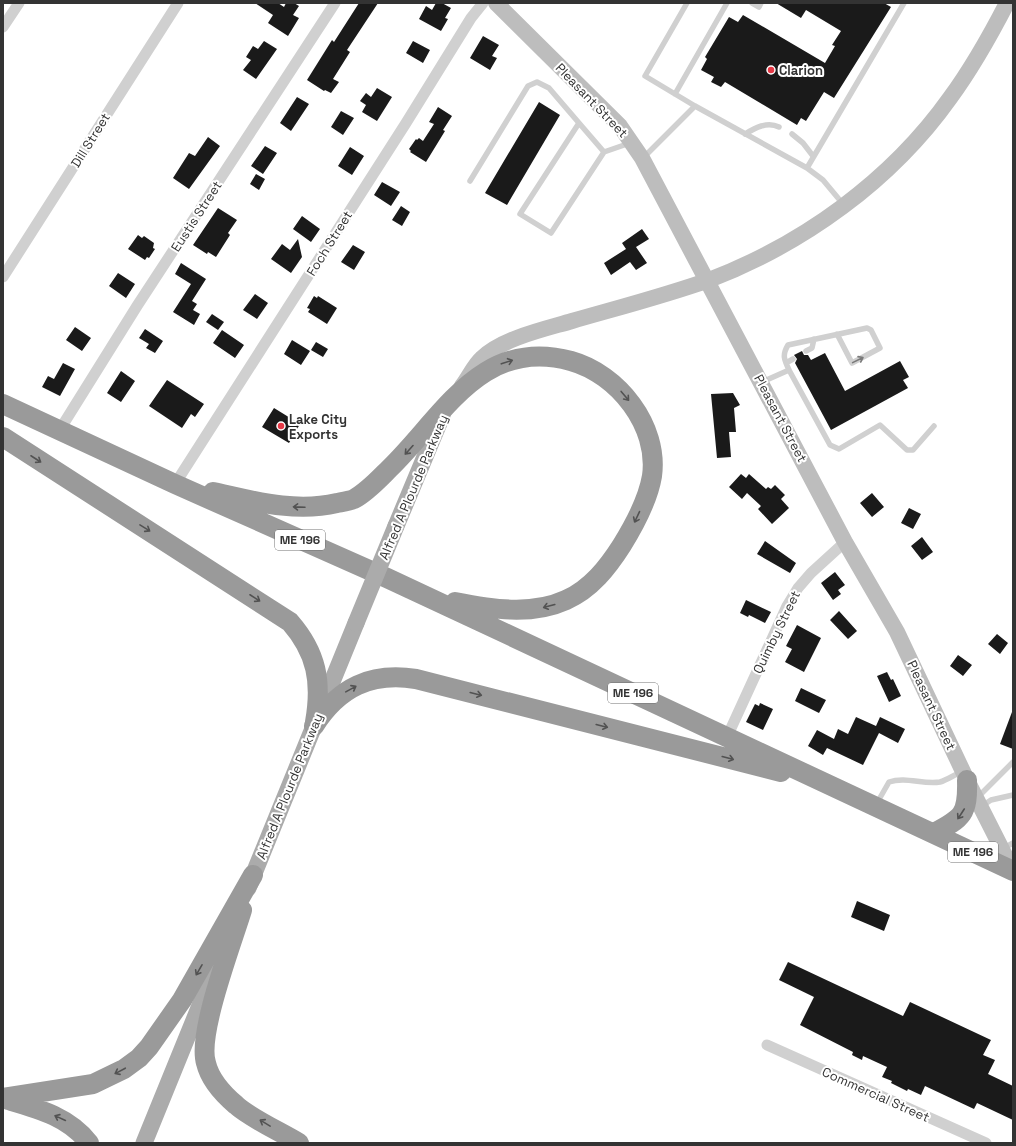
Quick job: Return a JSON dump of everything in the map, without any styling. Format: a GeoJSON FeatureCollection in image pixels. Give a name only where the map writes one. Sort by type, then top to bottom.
{"type":"FeatureCollection","features":[{"type":"Feature","properties":{"kind":"highway"},"geometry":{"type":"LineString","coordinates":[[175,484],[283,506],[319,507],[353,499],[372,486],[405,454],[465,386],[480,374],[497,366],[515,360],[533,357],[552,357],[580,364],[597,372],[612,383],[631,404],[646,432],[651,457],[652,476],[645,500],[631,532],[605,571],[580,593],[566,601],[546,607],[526,609],[491,609],[425,596]]}},
{"type":"Feature","properties":{"kind":"highway","name":"ME 196"},"geometry":{"type":"LineString","coordinates":[[3,404],[175,484],[425,596],[1013,871]]}},
{"type":"Feature","properties":{"kind":"highway"},"geometry":{"type":"LineString","coordinates":[[3,437],[290,622],[302,636],[316,670],[319,695],[314,726]]}},
{"type":"Feature","properties":{"kind":"highway"},"geometry":{"type":"LineString","coordinates":[[314,726],[333,701],[351,688],[375,679],[397,676],[416,679],[646,737],[841,790]]}},
{"type":"Feature","properties":{"kind":"highway"},"geometry":{"type":"LineString","coordinates":[[934,833],[955,822],[962,814],[968,800],[965,776]]}},
{"type":"Feature","properties":{"kind":"highway"},"geometry":{"type":"LineString","coordinates":[[3,1099],[93,1084],[124,1069],[139,1058],[150,1047],[182,1000],[253,876]]}},
{"type":"Feature","properties":{"kind":"highway"},"geometry":{"type":"LineString","coordinates":[[253,876],[211,1011],[204,1046],[205,1063],[212,1079],[223,1093],[237,1106],[299,1143]]}},
{"type":"Feature","properties":{"kind":"highway"},"geometry":{"type":"LineString","coordinates":[[3,1099],[40,1109],[67,1122],[89,1143]]}},
{"type":"Feature","properties":{"kind":"main road","name":"Pleasant Street"},"geometry":{"type":"LineString","coordinates":[[496,3],[620,126],[642,158],[762,382],[845,542],[898,632],[978,803],[1007,846],[1013,871]]}},
{"type":"Feature","properties":{"kind":"main road","name":"Alfred A Plourde Parkway"},"geometry":{"type":"LineString","coordinates":[[144,1143],[438,424],[453,399],[482,358],[504,344],[545,329],[708,280],[760,258],[818,223],[844,205],[883,173],[950,99],[990,36],[1007,3]]}},
{"type":"Feature","properties":{"kind":"street"},"geometry":{"type":"LineString","coordinates":[[3,27],[19,3]]}},
{"type":"Feature","properties":{"kind":"street","name":"Dill Street"},"geometry":{"type":"LineString","coordinates":[[3,277],[178,3]]}},
{"type":"Feature","properties":{"kind":"street","name":"Eustis Street"},"geometry":{"type":"LineString","coordinates":[[59,431],[138,306],[335,3]]}},
{"type":"Feature","properties":{"kind":"street","name":"Foch Street"},"geometry":{"type":"LineString","coordinates":[[175,484],[406,123],[471,18],[482,3]]}},
{"type":"Feature","properties":{"kind":"street","name":"Quimby Street"},"geometry":{"type":"LineString","coordinates":[[727,737],[788,606],[798,588],[845,542]]}},
{"type":"Feature","properties":{"kind":"street","name":"Commercial Street"},"geometry":{"type":"LineString","coordinates":[[767,1045],[986,1143]]}},
{"type":"Feature","properties":{"kind":"lane"},"geometry":{"type":"LineString","coordinates":[[687,3],[645,76],[695,106],[806,168],[823,180],[844,205]]}},
{"type":"Feature","properties":{"kind":"lane"},"geometry":{"type":"LineString","coordinates":[[675,94],[727,3]]}},
{"type":"Feature","properties":{"kind":"lane"},"geometry":{"type":"LineString","coordinates":[[752,3],[759,7],[761,3]]}},
{"type":"Feature","properties":{"kind":"lane"},"geometry":{"type":"LineString","coordinates":[[806,168],[904,3]]}},
{"type":"Feature","properties":{"kind":"lane"},"geometry":{"type":"LineString","coordinates":[[470,181],[528,86],[537,82],[549,88],[604,152]]}},
{"type":"Feature","properties":{"kind":"lane"},"geometry":{"type":"LineString","coordinates":[[642,158],[695,106]]}},
{"type":"Feature","properties":{"kind":"lane"},"geometry":{"type":"LineString","coordinates":[[579,122],[520,214],[551,233],[604,152],[632,142]]}},
{"type":"Feature","properties":{"kind":"lane"},"geometry":{"type":"LineString","coordinates":[[745,134],[756,127],[767,125],[779,127]]}},
{"type":"Feature","properties":{"kind":"lane"},"geometry":{"type":"LineString","coordinates":[[792,134],[803,143],[813,156]]}},
{"type":"Feature","properties":{"kind":"lane"},"geometry":{"type":"LineString","coordinates":[[837,334],[852,363],[880,348],[870,330],[867,328],[837,334],[788,345],[783,357],[830,445],[839,449],[880,425],[907,450],[913,450],[934,426]]}},
{"type":"Feature","properties":{"kind":"lane"},"geometry":{"type":"LineString","coordinates":[[806,351],[812,348],[814,339]]}},
{"type":"Feature","properties":{"kind":"lane"},"geometry":{"type":"LineString","coordinates":[[786,363],[793,359]]}},
{"type":"Feature","properties":{"kind":"lane"},"geometry":{"type":"LineString","coordinates":[[762,382],[789,370]]}},
{"type":"Feature","properties":{"kind":"lane"},"geometry":{"type":"LineString","coordinates":[[978,803],[1013,762]]}},
{"type":"Feature","properties":{"kind":"lane"},"geometry":{"type":"LineString","coordinates":[[876,806],[889,782],[898,779],[923,782],[940,782],[965,776]]}},
{"type":"Feature","properties":{"kind":"lane"},"geometry":{"type":"LineString","coordinates":[[978,803],[1013,795]]}},
{"type":"Feature","properties":{"kind":"building"},"geometry":{"type":"Polygon","coordinates":[[[255,3],[278,3],[284,7],[286,3],[294,3],[299,6],[293,15],[299,18],[288,36],[268,23],[273,15],[255,3]]]}},
{"type":"Feature","properties":{"kind":"building"},"geometry":{"type":"Polygon","coordinates":[[[359,3],[378,3],[347,50],[350,52],[333,79],[339,82],[331,93],[325,90],[324,91],[307,80],[332,40],[334,42],[359,3]]]}},
{"type":"Feature","properties":{"kind":"building"},"geometry":{"type":"Polygon","coordinates":[[[436,3],[442,3],[451,8],[445,18],[448,19],[441,31],[419,19],[426,6],[432,10],[436,3]]]}},
{"type":"Feature","properties":{"kind":"building","name":"Clarion"},"geometry":{"type":"Polygon","coordinates":[[[776,3],[884,3],[891,7],[834,98],[824,92],[806,121],[801,118],[797,125],[725,82],[721,87],[711,82],[714,77],[701,70],[707,59],[705,57],[729,17],[738,22],[743,15],[825,63],[835,46],[832,45],[841,31],[806,10],[801,18],[776,3]]]}},
{"type":"Feature","properties":{"kind":"building"},"geometry":{"type":"Polygon","coordinates":[[[483,36],[499,45],[492,56],[497,58],[490,70],[470,58],[483,36]]]}},
{"type":"Feature","properties":{"kind":"building"},"geometry":{"type":"Polygon","coordinates":[[[264,41],[277,49],[256,79],[243,70],[251,60],[246,57],[253,46],[258,49],[264,41]]]}},
{"type":"Feature","properties":{"kind":"building"},"geometry":{"type":"Polygon","coordinates":[[[413,41],[430,50],[423,63],[406,53],[413,41]]]}},
{"type":"Feature","properties":{"kind":"building"},"geometry":{"type":"Polygon","coordinates":[[[377,88],[392,97],[377,121],[362,112],[366,105],[360,101],[366,93],[371,97],[377,88]]]}},
{"type":"Feature","properties":{"kind":"building"},"geometry":{"type":"Polygon","coordinates":[[[297,97],[309,104],[291,131],[280,123],[297,97]]]}},
{"type":"Feature","properties":{"kind":"building"},"geometry":{"type":"Polygon","coordinates":[[[539,102],[560,115],[507,205],[485,193],[539,102]]]}},
{"type":"Feature","properties":{"kind":"building"},"geometry":{"type":"Polygon","coordinates":[[[438,107],[452,116],[443,130],[445,131],[426,162],[410,152],[411,151],[409,149],[416,139],[417,140],[419,138],[423,141],[434,124],[429,122],[438,107]]]}},
{"type":"Feature","properties":{"kind":"building"},"geometry":{"type":"Polygon","coordinates":[[[341,111],[354,118],[343,135],[331,127],[341,111]]]}},
{"type":"Feature","properties":{"kind":"building"},"geometry":{"type":"Polygon","coordinates":[[[208,137],[220,146],[189,189],[173,178],[189,153],[195,156],[208,137]]]}},
{"type":"Feature","properties":{"kind":"building"},"geometry":{"type":"Polygon","coordinates":[[[265,146],[277,153],[263,174],[251,166],[265,146]]]}},
{"type":"Feature","properties":{"kind":"building"},"geometry":{"type":"Polygon","coordinates":[[[350,147],[364,156],[352,175],[338,166],[350,147]]]}},
{"type":"Feature","properties":{"kind":"building"},"geometry":{"type":"Polygon","coordinates":[[[256,174],[265,179],[259,190],[250,184],[256,174]]]}},
{"type":"Feature","properties":{"kind":"building"},"geometry":{"type":"Polygon","coordinates":[[[382,182],[400,192],[391,206],[374,195],[382,182]]]}},
{"type":"Feature","properties":{"kind":"building"},"geometry":{"type":"Polygon","coordinates":[[[401,206],[410,212],[402,226],[392,220],[401,206]]]}},
{"type":"Feature","properties":{"kind":"building"},"geometry":{"type":"Polygon","coordinates":[[[218,208],[237,220],[228,233],[230,235],[216,257],[208,252],[207,254],[193,245],[218,208]]]}},
{"type":"Feature","properties":{"kind":"building"},"geometry":{"type":"Polygon","coordinates":[[[302,216],[320,229],[311,242],[293,229],[302,216]]]}},
{"type":"Feature","properties":{"kind":"building"},"geometry":{"type":"Polygon","coordinates":[[[642,229],[649,239],[636,247],[647,263],[636,270],[630,262],[611,275],[604,263],[626,249],[622,243],[642,229]]]}},
{"type":"Feature","properties":{"kind":"building"},"geometry":{"type":"Polygon","coordinates":[[[138,235],[142,238],[144,236],[154,243],[153,248],[155,249],[149,258],[147,257],[145,260],[128,249],[138,235]]]}},
{"type":"Feature","properties":{"kind":"building"},"geometry":{"type":"Polygon","coordinates":[[[298,239],[302,257],[291,273],[271,259],[282,244],[290,250],[298,239]]]}},
{"type":"Feature","properties":{"kind":"building"},"geometry":{"type":"Polygon","coordinates":[[[353,245],[365,252],[354,270],[341,262],[353,245]]]}},
{"type":"Feature","properties":{"kind":"building"},"geometry":{"type":"Polygon","coordinates":[[[181,263],[206,279],[192,301],[197,304],[193,310],[200,314],[194,325],[173,312],[191,284],[175,274],[181,263]]]}},
{"type":"Feature","properties":{"kind":"building"},"geometry":{"type":"Polygon","coordinates":[[[118,273],[135,284],[126,298],[109,286],[118,273]]]}},
{"type":"Feature","properties":{"kind":"building"},"geometry":{"type":"Polygon","coordinates":[[[255,294],[268,303],[257,319],[243,310],[255,294]]]}},
{"type":"Feature","properties":{"kind":"building"},"geometry":{"type":"Polygon","coordinates":[[[314,296],[317,298],[318,296],[337,308],[327,324],[308,312],[310,309],[307,308],[314,296]]]}},
{"type":"Feature","properties":{"kind":"building"},"geometry":{"type":"Polygon","coordinates":[[[212,314],[224,322],[218,330],[206,322],[212,314]]]}},
{"type":"Feature","properties":{"kind":"building"},"geometry":{"type":"Polygon","coordinates":[[[75,327],[91,338],[82,351],[66,340],[75,327]]]}},
{"type":"Feature","properties":{"kind":"building"},"geometry":{"type":"Polygon","coordinates":[[[145,329],[163,341],[155,353],[146,348],[149,344],[139,338],[145,329]]]}},
{"type":"Feature","properties":{"kind":"building"},"geometry":{"type":"Polygon","coordinates":[[[222,330],[244,345],[235,358],[213,343],[222,330]]]}},
{"type":"Feature","properties":{"kind":"building"},"geometry":{"type":"Polygon","coordinates":[[[292,340],[310,351],[301,365],[284,354],[292,340]]]}},
{"type":"Feature","properties":{"kind":"building"},"geometry":{"type":"Polygon","coordinates":[[[316,342],[328,349],[323,357],[311,350],[316,342]]]}},
{"type":"Feature","properties":{"kind":"building"},"geometry":{"type":"Polygon","coordinates":[[[802,351],[804,355],[808,355],[811,360],[825,353],[845,391],[900,361],[909,377],[903,380],[908,388],[831,430],[795,363],[797,359],[794,355],[802,351]]]}},
{"type":"Feature","properties":{"kind":"building"},"geometry":{"type":"Polygon","coordinates":[[[63,363],[75,369],[60,396],[42,387],[48,376],[54,379],[63,363]]]}},
{"type":"Feature","properties":{"kind":"building"},"geometry":{"type":"Polygon","coordinates":[[[121,371],[135,381],[121,402],[107,393],[121,371]]]}},
{"type":"Feature","properties":{"kind":"building"},"geometry":{"type":"Polygon","coordinates":[[[167,380],[204,404],[195,417],[191,414],[182,428],[149,406],[167,380]]]}},
{"type":"Feature","properties":{"kind":"building"},"geometry":{"type":"Polygon","coordinates":[[[733,393],[740,405],[734,408],[736,432],[729,432],[731,457],[717,458],[711,394],[733,393]]]}},
{"type":"Feature","properties":{"kind":"building","name":"Lake City Exports"},"geometry":{"type":"Polygon","coordinates":[[[274,408],[300,424],[289,443],[262,427],[274,408]]]}},
{"type":"Feature","properties":{"kind":"building"},"geometry":{"type":"Polygon","coordinates":[[[741,474],[746,478],[749,474],[766,489],[768,487],[771,489],[775,485],[785,495],[781,499],[789,508],[772,524],[758,509],[761,506],[747,493],[742,499],[729,487],[741,474]]]}},
{"type":"Feature","properties":{"kind":"building"},"geometry":{"type":"Polygon","coordinates":[[[872,493],[884,507],[872,517],[860,503],[872,493]]]}},
{"type":"Feature","properties":{"kind":"building"},"geometry":{"type":"Polygon","coordinates":[[[909,508],[921,514],[913,529],[901,523],[909,508]]]}},
{"type":"Feature","properties":{"kind":"building"},"geometry":{"type":"Polygon","coordinates":[[[922,537],[933,552],[922,560],[911,546],[922,537]]]}},
{"type":"Feature","properties":{"kind":"building"},"geometry":{"type":"Polygon","coordinates":[[[765,541],[796,563],[790,573],[757,554],[765,541]]]}},
{"type":"Feature","properties":{"kind":"building"},"geometry":{"type":"Polygon","coordinates":[[[835,572],[845,585],[838,590],[841,594],[833,600],[821,583],[835,572]]]}},
{"type":"Feature","properties":{"kind":"building"},"geometry":{"type":"Polygon","coordinates":[[[746,600],[771,612],[765,623],[749,615],[748,617],[740,613],[746,600]]]}},
{"type":"Feature","properties":{"kind":"building"},"geometry":{"type":"Polygon","coordinates":[[[839,611],[857,631],[848,639],[830,620],[839,611]]]}},
{"type":"Feature","properties":{"kind":"building"},"geometry":{"type":"Polygon","coordinates":[[[797,625],[821,638],[804,672],[785,662],[792,649],[786,646],[797,625]]]}},
{"type":"Feature","properties":{"kind":"building"},"geometry":{"type":"Polygon","coordinates":[[[997,634],[1008,643],[1000,654],[988,644],[997,634]]]}},
{"type":"Feature","properties":{"kind":"building"},"geometry":{"type":"Polygon","coordinates":[[[958,655],[972,665],[963,676],[950,666],[958,655]]]}},
{"type":"Feature","properties":{"kind":"building"},"geometry":{"type":"Polygon","coordinates":[[[887,672],[891,680],[893,679],[901,696],[889,702],[877,676],[887,672]]]}},
{"type":"Feature","properties":{"kind":"building"},"geometry":{"type":"Polygon","coordinates":[[[801,688],[826,700],[819,713],[795,701],[801,688]]]}},
{"type":"Feature","properties":{"kind":"building"},"geometry":{"type":"Polygon","coordinates":[[[760,703],[773,709],[763,730],[746,722],[755,704],[759,706],[760,703]]]}},
{"type":"Feature","properties":{"kind":"building"},"geometry":{"type":"Polygon","coordinates":[[[1013,712],[1013,749],[1000,744],[1013,712]]]}},
{"type":"Feature","properties":{"kind":"building"},"geometry":{"type":"Polygon","coordinates":[[[856,717],[876,726],[880,717],[905,729],[898,743],[879,733],[863,765],[827,748],[823,755],[808,746],[817,730],[834,739],[838,729],[848,734],[856,717]]]}},
{"type":"Feature","properties":{"kind":"building"},"geometry":{"type":"Polygon","coordinates":[[[857,901],[890,915],[884,931],[851,917],[857,901]]]}},
{"type":"Feature","properties":{"kind":"building"},"geometry":{"type":"Polygon","coordinates":[[[788,962],[903,1016],[910,1002],[991,1040],[983,1055],[995,1060],[988,1074],[1013,1086],[1013,1120],[977,1103],[974,1109],[925,1086],[921,1095],[908,1089],[907,1091],[891,1083],[892,1081],[882,1077],[887,1067],[863,1056],[862,1060],[852,1055],[853,1052],[800,1025],[814,997],[779,980],[788,962]]]}},
{"type":"Feature","properties":{"kind":"place","name":"Clarion"},"geometry":{"type":"Point","coordinates":[771,70]}},
{"type":"Feature","properties":{"kind":"place","name":"Lake City Exports"},"geometry":{"type":"Point","coordinates":[281,426]}}]}
